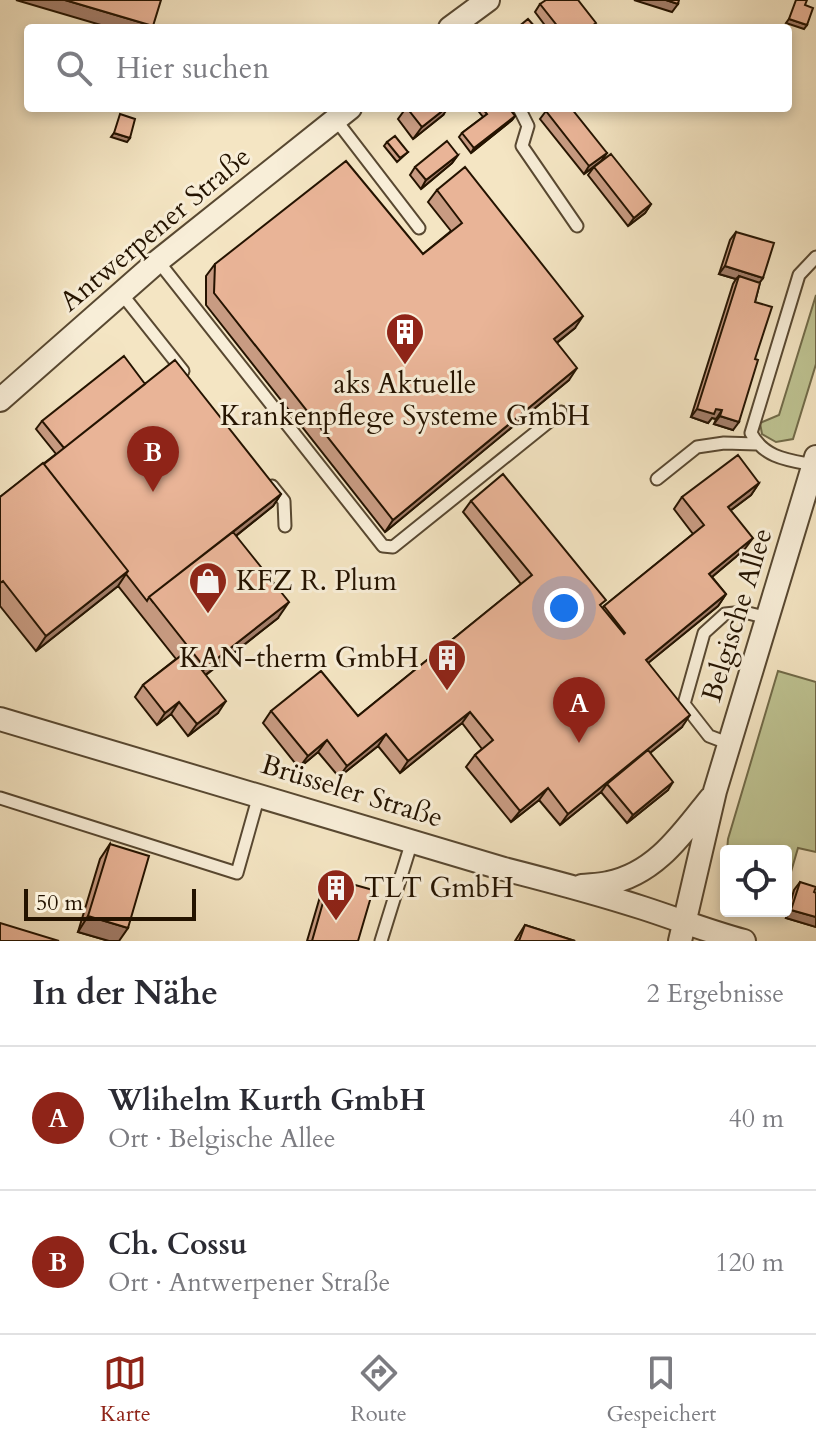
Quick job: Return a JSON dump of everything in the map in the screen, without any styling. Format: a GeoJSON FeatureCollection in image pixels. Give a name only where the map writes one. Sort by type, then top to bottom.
{"type":"FeatureCollection","features":[{"type":"Feature","properties":{"kind":"street"},"geometry":{"type":"LineString","coordinates":[[462,24],[488,0]]}},
{"type":"Feature","properties":{"kind":"street","name":"Antwerpener Straße"},"geometry":{"type":"LineString","coordinates":[[0,400],[158,261],[343,114]]}},
{"type":"Feature","properties":{"kind":"street","name":"Belgische Allee"},"geometry":{"type":"LineString","coordinates":[[683,932],[715,791],[815,461]]}},
{"type":"Feature","properties":{"kind":"street","name":"Brüsseler Straße"},"geometry":{"type":"LineString","coordinates":[[0,719],[504,869],[572,886],[683,932],[705,931],[744,941]]}},
{"type":"Feature","properties":{"kind":"street","name":"Belgische Allee"},"geometry":{"type":"LineString","coordinates":[[572,886],[607,884],[647,867],[677,841],[715,791]]}},
{"type":"Feature","properties":{"kind":"lane"},"geometry":{"type":"LineString","coordinates":[[521,112],[528,126],[522,146],[577,226]]}},
{"type":"Feature","properties":{"kind":"lane"},"geometry":{"type":"LineString","coordinates":[[343,114],[419,228]]}},
{"type":"Feature","properties":{"kind":"lane"},"geometry":{"type":"LineString","coordinates":[[815,461],[790,461],[769,454],[757,444],[751,433],[799,275],[816,257]]}},
{"type":"Feature","properties":{"kind":"lane"},"geometry":{"type":"LineString","coordinates":[[158,261],[383,546],[393,547],[561,412]]}},
{"type":"Feature","properties":{"kind":"lane"},"geometry":{"type":"LineString","coordinates":[[121,293],[188,379]]}},
{"type":"Feature","properties":{"kind":"lane"},"geometry":{"type":"LineString","coordinates":[[657,479],[697,447],[724,443],[757,444]]}},
{"type":"Feature","properties":{"kind":"lane"},"geometry":{"type":"LineString","coordinates":[[265,477],[284,501],[285,526]]}},
{"type":"Feature","properties":{"kind":"lane"},"geometry":{"type":"LineString","coordinates":[[730,744],[709,736],[684,704],[704,633],[725,614],[744,612],[768,618]]}},
{"type":"Feature","properties":{"kind":"lane"},"geometry":{"type":"LineString","coordinates":[[0,798],[237,873],[259,795]]}},
{"type":"Feature","properties":{"kind":"lane"},"geometry":{"type":"LineString","coordinates":[[381,941],[412,841]]}},
{"type":"Feature","properties":{"kind":"green space"},"geometry":{"type":"Polygon","coordinates":[[[816,295],[816,364],[793,439],[776,442],[762,434],[760,423],[779,415],[816,295]]]}},
{"type":"Feature","properties":{"kind":"green space"},"geometry":{"type":"Polygon","coordinates":[[[778,671],[816,682],[816,852],[798,848],[792,868],[792,845],[728,845],[778,671]]]}},
{"type":"Feature","properties":{"kind":"building"},"geometry":{"type":"Polygon","coordinates":[[[65,0],[161,0],[154,24],[65,0]]]}},
{"type":"Feature","properties":{"kind":"building"},"geometry":{"type":"Polygon","coordinates":[[[546,0],[578,0],[596,23],[556,24],[540,4],[546,0]]]}},
{"type":"Feature","properties":{"kind":"building"},"geometry":{"type":"Polygon","coordinates":[[[796,0],[807,0],[805,5],[813,8],[807,25],[789,19],[796,0]]]}},
{"type":"Feature","properties":{"kind":"building"},"geometry":{"type":"Polygon","coordinates":[[[410,112],[441,112],[422,127],[410,112]]]}},
{"type":"Feature","properties":{"kind":"building"},"geometry":{"type":"Polygon","coordinates":[[[485,112],[512,112],[515,116],[474,148],[462,133],[487,114],[485,112]]]}},
{"type":"Feature","properties":{"kind":"building"},"geometry":{"type":"Polygon","coordinates":[[[547,112],[574,112],[607,153],[589,166],[547,112]]]}},
{"type":"Feature","properties":{"kind":"building"},"geometry":{"type":"Polygon","coordinates":[[[120,114],[135,119],[130,138],[114,133],[120,114]]]}},
{"type":"Feature","properties":{"kind":"building"},"geometry":{"type":"Polygon","coordinates":[[[395,136],[408,152],[400,158],[387,142],[395,136]]]}},
{"type":"Feature","properties":{"kind":"building"},"geometry":{"type":"Polygon","coordinates":[[[447,141],[458,155],[426,180],[415,167],[447,141]]]}},
{"type":"Feature","properties":{"kind":"building"},"geometry":{"type":"Polygon","coordinates":[[[611,154],[651,204],[634,218],[594,167],[611,154]]]}},
{"type":"Feature","properties":{"kind":"building","name":"aks Aktuelle Krankenpflege Systeme GmbH"},"geometry":{"type":"Polygon","coordinates":[[[346,161],[423,254],[462,223],[437,190],[465,167],[583,316],[554,339],[577,368],[393,520],[214,293],[215,264],[346,161]]]}},
{"type":"Feature","properties":{"kind":"building"},"geometry":{"type":"Polygon","coordinates":[[[736,232],[774,243],[763,278],[725,266],[736,232]]]}},
{"type":"Feature","properties":{"kind":"building"},"geometry":{"type":"Polygon","coordinates":[[[739,276],[760,283],[755,302],[772,307],[739,422],[720,416],[722,410],[716,409],[714,414],[697,409],[739,276]]]}},
{"type":"Feature","properties":{"kind":"building"},"geometry":{"type":"Polygon","coordinates":[[[124,356],[145,384],[64,448],[42,421],[124,356]]]}},
{"type":"Feature","properties":{"kind":"building"},"geometry":{"type":"Polygon","coordinates":[[[175,360],[281,494],[147,601],[126,574],[128,571],[44,464],[175,360]]]}},
{"type":"Feature","properties":{"kind":"building"},"geometry":{"type":"Polygon","coordinates":[[[738,455],[759,483],[728,507],[753,538],[709,574],[726,594],[646,660],[690,715],[568,814],[548,788],[520,811],[475,755],[493,740],[470,712],[408,761],[386,734],[347,766],[327,740],[308,756],[271,711],[321,671],[358,716],[532,575],[471,501],[503,474],[606,600],[600,605],[624,634],[604,606],[704,525],[682,497],[738,455]]]}},
{"type":"Feature","properties":{"kind":"building"},"geometry":{"type":"Polygon","coordinates":[[[43,463],[128,571],[46,636],[3,581],[0,583],[0,497],[43,463]]]}},
{"type":"Feature","properties":{"kind":"building","name":"KFZ R. Plum"},"geometry":{"type":"Polygon","coordinates":[[[233,532],[289,602],[205,668],[149,597],[233,532]]]}},
{"type":"Feature","properties":{"kind":"building"},"geometry":{"type":"Polygon","coordinates":[[[187,651],[226,701],[197,724],[179,702],[165,713],[143,685],[187,651]]]}},
{"type":"Feature","properties":{"kind":"building"},"geometry":{"type":"Polygon","coordinates":[[[648,750],[673,782],[633,815],[607,784],[648,750]]]}},
{"type":"Feature","properties":{"kind":"building"},"geometry":{"type":"Polygon","coordinates":[[[110,844],[149,856],[128,928],[88,916],[110,844]]]}},
{"type":"Feature","properties":{"kind":"building","name":"TLT GmbH"},"geometry":{"type":"Polygon","coordinates":[[[330,878],[373,890],[358,941],[312,941],[330,878]]]}},
{"type":"Feature","properties":{"kind":"building"},"geometry":{"type":"Polygon","coordinates":[[[800,882],[816,887],[816,917],[792,910],[800,882]]]}},
{"type":"Feature","properties":{"kind":"building"},"geometry":{"type":"Polygon","coordinates":[[[0,923],[59,941],[0,941],[0,923]]]}},
{"type":"Feature","properties":{"kind":"building"},"geometry":{"type":"Polygon","coordinates":[[[525,925],[575,941],[519,941],[525,925]]]}},
{"type":"Feature","properties":{"kind":"place","name":"aks Aktuelle Krankenpflege Systeme GmbH"},"geometry":{"type":"Point","coordinates":[405,366]}},
{"type":"Feature","properties":{"kind":"place","name":"Ch. Cossu"},"geometry":{"type":"Point","coordinates":[153,492]}},
{"type":"Feature","properties":{"kind":"place","name":"KFZ R. Plum"},"geometry":{"type":"Point","coordinates":[208,615]}},
{"type":"Feature","properties":{"kind":"place","name":"KAN-therm GmbH"},"geometry":{"type":"Point","coordinates":[447,692]}},
{"type":"Feature","properties":{"kind":"place","name":"Wlihelm Kurth GmbH"},"geometry":{"type":"Point","coordinates":[579,743]}},
{"type":"Feature","properties":{"kind":"place","name":"TLT GmbH"},"geometry":{"type":"Point","coordinates":[336,922]}}]}
